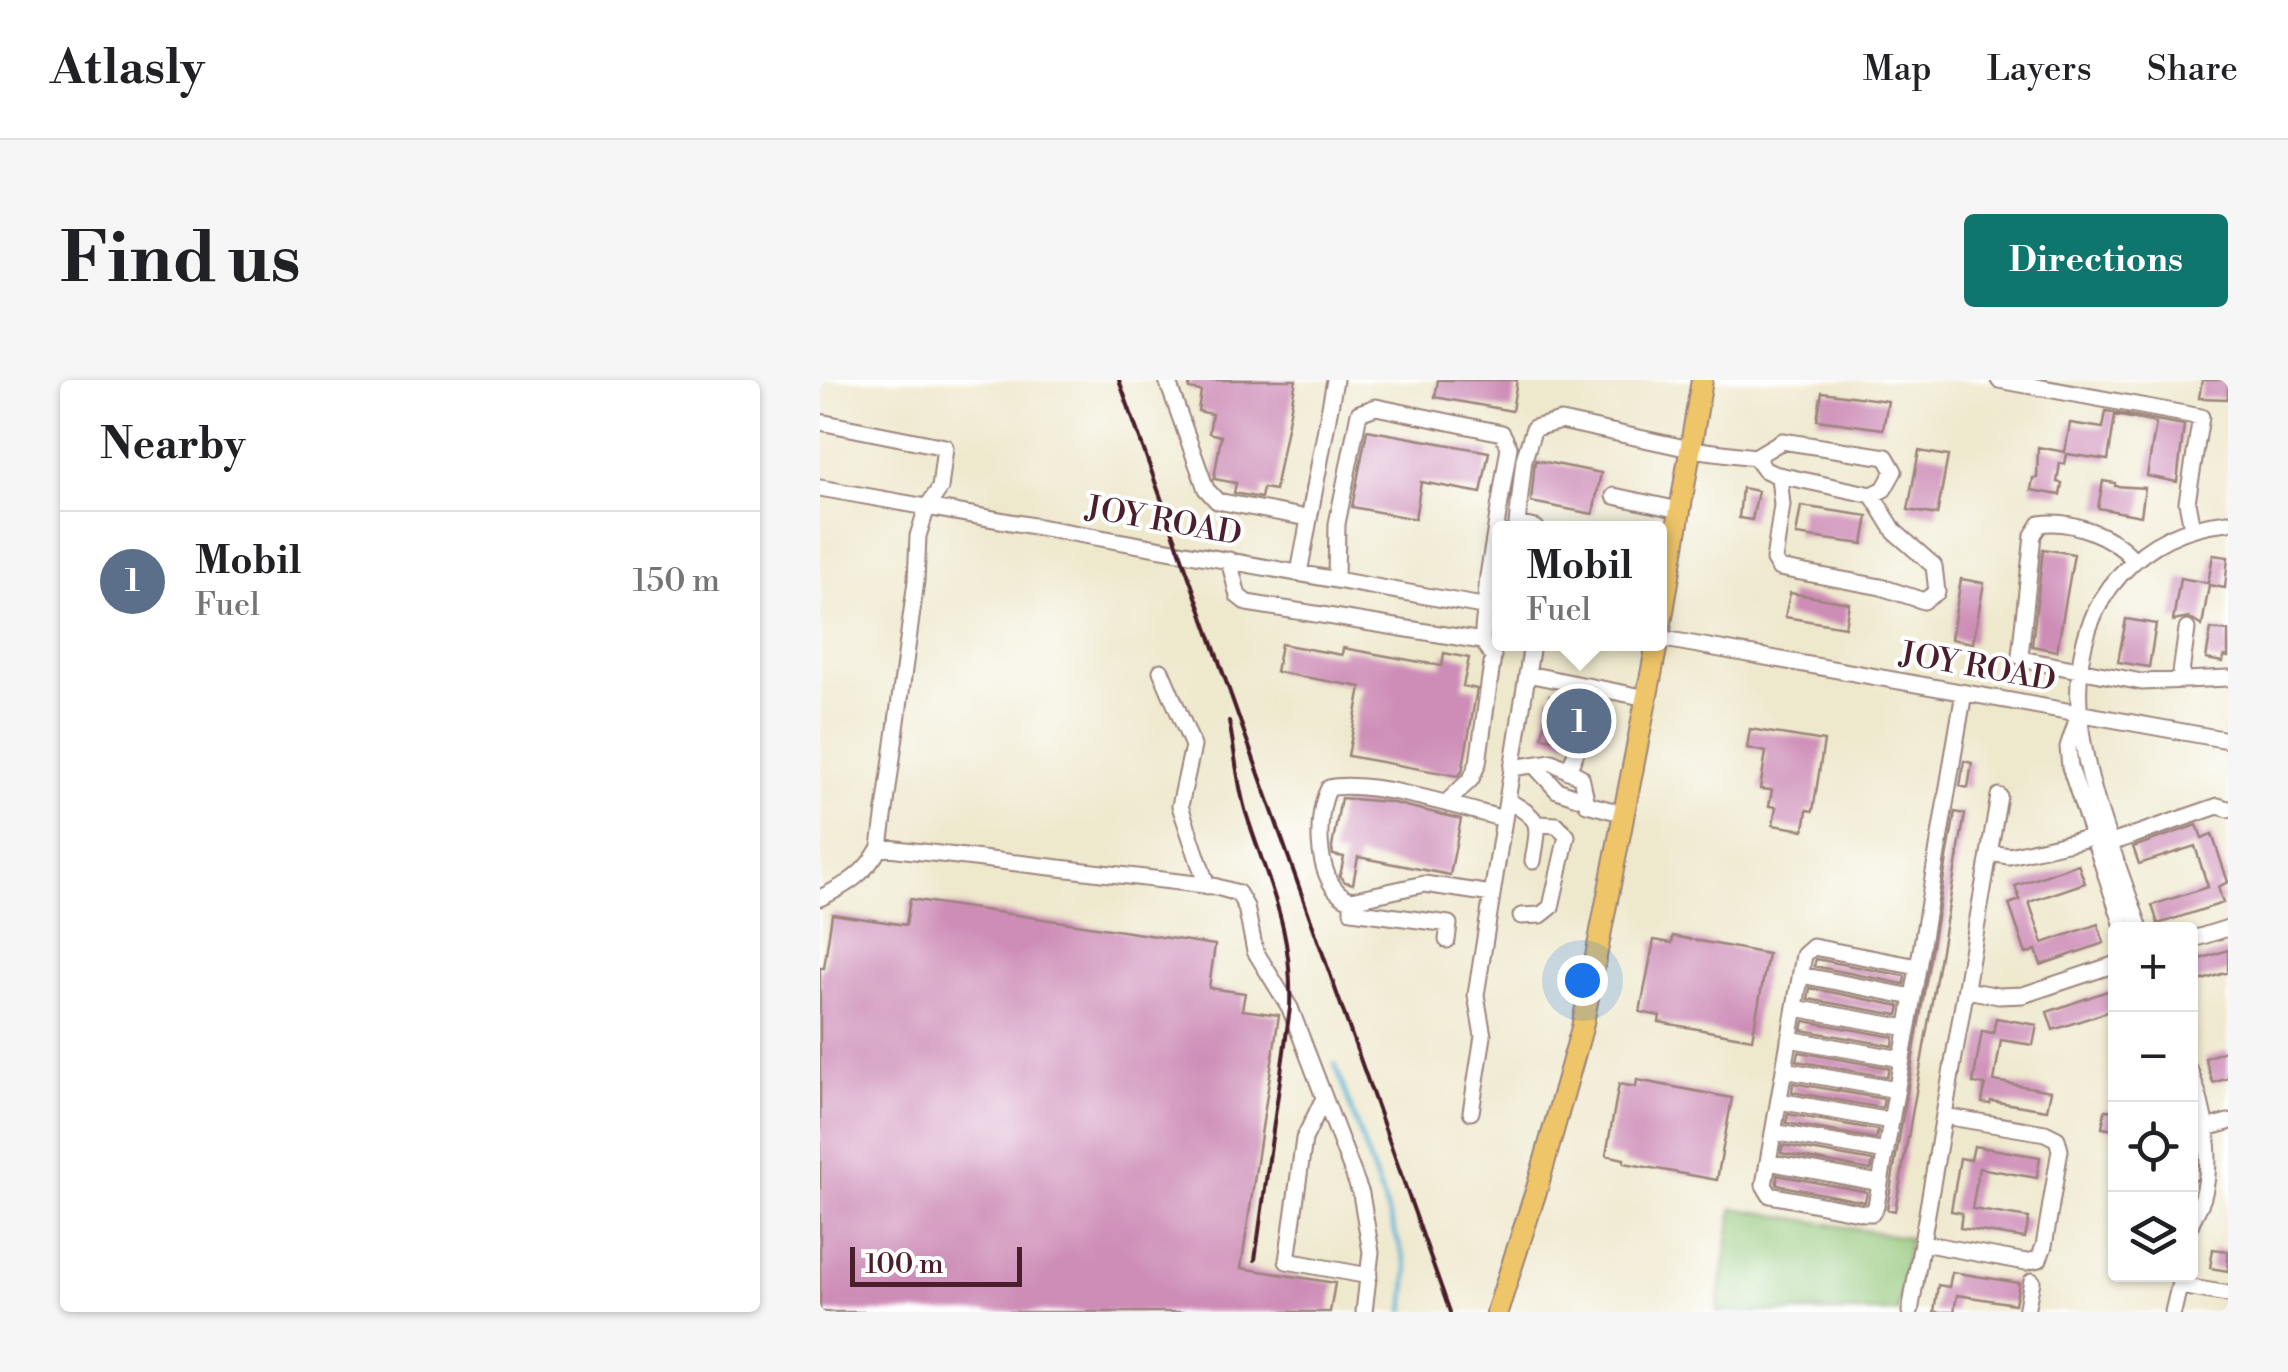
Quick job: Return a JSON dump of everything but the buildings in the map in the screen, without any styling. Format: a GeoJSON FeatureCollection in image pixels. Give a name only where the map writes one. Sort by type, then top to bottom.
{"type":"FeatureCollection","features":[{"type":"Feature","properties":{"kind":"main road"},"geometry":{"type":"LineString","coordinates":[[1667,587],[1702,380]]}},
{"type":"Feature","properties":{"kind":"main road"},"geometry":{"type":"LineString","coordinates":[[1496,1312],[1538,1188],[1577,1046],[1656,651]]}},
{"type":"Feature","properties":{"kind":"street"},"geometry":{"type":"LineString","coordinates":[[1168,380],[1206,490],[1217,501],[1308,518]]}},
{"type":"Feature","properties":{"kind":"street"},"geometry":{"type":"LineString","coordinates":[[1299,573],[1335,380]]}},
{"type":"Feature","properties":{"kind":"street"},"geometry":{"type":"LineString","coordinates":[[1999,380],[2047,384],[2201,417],[2188,502],[2192,528]]}},
{"type":"Feature","properties":{"kind":"street"},"geometry":{"type":"LineString","coordinates":[[1336,580],[1337,524],[1359,413],[1376,407],[1502,433],[1509,446],[1501,521]]}},
{"type":"Feature","properties":{"kind":"street"},"geometry":{"type":"LineString","coordinates":[[1517,521],[1524,459],[1534,428],[1561,421],[1690,448],[1756,457],[1782,441],[1886,457],[1894,470],[1884,489],[1872,495],[1779,476],[1766,470],[1756,457]]}},
{"type":"Feature","properties":{"kind":"street"},"geometry":{"type":"LineString","coordinates":[[820,422],[946,447],[940,488],[927,508],[918,536],[916,580],[880,846],[869,866],[850,883],[820,898]]}},
{"type":"Feature","properties":{"kind":"street"},"geometry":{"type":"LineString","coordinates":[[1779,476],[1782,505],[1774,560],[1779,568],[1881,587],[1924,600],[1937,592],[1934,566],[1895,532],[1872,495]]}},
{"type":"Feature","properties":{"kind":"street","name":"JOY ROAD"},"geometry":{"type":"LineString","coordinates":[[820,488],[1492,608]]}},
{"type":"Feature","properties":{"kind":"street"},"geometry":{"type":"LineString","coordinates":[[1614,496],[1679,510]]}},
{"type":"Feature","properties":{"kind":"street"},"geometry":{"type":"LineString","coordinates":[[2134,560],[2128,552],[2087,530],[2050,522],[2036,528],[2020,656],[2079,672],[2142,682],[2228,678]]}},
{"type":"Feature","properties":{"kind":"street"},"geometry":{"type":"LineString","coordinates":[[2137,922],[2084,760],[2079,672],[2092,618],[2114,582],[2134,560],[2169,536],[2228,522]]}},
{"type":"Feature","properties":{"kind":"street"},"geometry":{"type":"LineString","coordinates":[[1229,560],[1238,596],[1246,603],[1482,641],[1493,656],[1478,763],[1471,779],[1446,803]]}},
{"type":"Feature","properties":{"kind":"street"},"geometry":{"type":"LineString","coordinates":[[1424,630],[1430,597]]}},
{"type":"Feature","properties":{"kind":"street"},"geometry":{"type":"LineString","coordinates":[[1482,641],[1492,608]]}},
{"type":"Feature","properties":{"kind":"street"},"geometry":{"type":"LineString","coordinates":[[2180,680],[2187,630]]}},
{"type":"Feature","properties":{"kind":"street","name":"JOY ROAD"},"geometry":{"type":"LineString","coordinates":[[1667,640],[2228,740]]}},
{"type":"Feature","properties":{"kind":"street"},"geometry":{"type":"LineString","coordinates":[[1471,1112],[1483,1036],[1476,996],[1531,651]]}},
{"type":"Feature","properties":{"kind":"street"},"geometry":{"type":"LineString","coordinates":[[1161,671],[1194,746],[1180,806],[1207,886]]}},
{"type":"Feature","properties":{"kind":"street"},"geometry":{"type":"LineString","coordinates":[[1527,674],[1646,698]]}},
{"type":"Feature","properties":{"kind":"street"},"geometry":{"type":"LineString","coordinates":[[1568,770],[1577,750],[1590,686]]}},
{"type":"Feature","properties":{"kind":"street"},"geometry":{"type":"LineString","coordinates":[[1918,967],[1814,947],[1804,954],[1764,1185],[1770,1194],[1864,1214],[1872,1213],[1876,1206],[1908,1028],[1964,693]]}},
{"type":"Feature","properties":{"kind":"street"},"geometry":{"type":"LineString","coordinates":[[2079,713],[2068,752],[2121,922]]}},
{"type":"Feature","properties":{"kind":"street"},"geometry":{"type":"LineString","coordinates":[[1512,768],[1552,762],[1580,777],[1584,800]]}},
{"type":"Feature","properties":{"kind":"street"},"geometry":{"type":"LineString","coordinates":[[1534,765],[1557,790],[1593,806],[1625,814]]}},
{"type":"Feature","properties":{"kind":"street"},"geometry":{"type":"LineString","coordinates":[[1492,894],[1424,884],[1352,900],[1342,898],[1331,883],[1322,858],[1323,799],[1329,788],[1343,785],[1446,803],[1504,819]]}},
{"type":"Feature","properties":{"kind":"street"},"geometry":{"type":"LineString","coordinates":[[1910,1312],[1999,796]]}},
{"type":"Feature","properties":{"kind":"street"},"geometry":{"type":"LineString","coordinates":[[1507,800],[1534,816],[1539,824],[1533,861]]}},
{"type":"Feature","properties":{"kind":"street"},"geometry":{"type":"LineString","coordinates":[[1990,853],[2008,856],[2094,837],[2112,843],[2218,806],[2228,808]]}},
{"type":"Feature","properties":{"kind":"street"},"geometry":{"type":"LineString","coordinates":[[1521,916],[1541,915],[1552,907],[1566,836],[1562,827],[1539,824]]}},
{"type":"Feature","properties":{"kind":"street"},"geometry":{"type":"LineString","coordinates":[[880,846],[1238,893],[1246,907],[1255,951],[1290,1008],[1367,1216],[1369,1276],[1364,1312]]}},
{"type":"Feature","properties":{"kind":"street"},"geometry":{"type":"LineString","coordinates":[[1352,900],[1352,911],[1449,924],[1447,940]]}},
{"type":"Feature","properties":{"kind":"street"},"geometry":{"type":"LineString","coordinates":[[2198,937],[2228,928]]}},
{"type":"Feature","properties":{"kind":"street"},"geometry":{"type":"LineString","coordinates":[[1966,990],[2023,995],[2108,967]]}},
{"type":"Feature","properties":{"kind":"street"},"geometry":{"type":"LineString","coordinates":[[1800,976],[1913,996]]}},
{"type":"Feature","properties":{"kind":"street"},"geometry":{"type":"LineString","coordinates":[[1795,1008],[1908,1028]]}},
{"type":"Feature","properties":{"kind":"street"},"geometry":{"type":"LineString","coordinates":[[1790,1039],[1902,1059]]}},
{"type":"Feature","properties":{"kind":"street"},"geometry":{"type":"LineString","coordinates":[[1784,1070],[1896,1090]]}},
{"type":"Feature","properties":{"kind":"street"},"geometry":{"type":"LineString","coordinates":[[1324,1098],[1304,1139],[1287,1262],[1369,1276]]}},
{"type":"Feature","properties":{"kind":"street"},"geometry":{"type":"LineString","coordinates":[[1779,1100],[1891,1121]]}},
{"type":"Feature","properties":{"kind":"street"},"geometry":{"type":"LineString","coordinates":[[1922,1243],[2030,1262],[2042,1254],[2047,1227],[2060,1150],[2057,1138],[1944,1116]]}},
{"type":"Feature","properties":{"kind":"street"},"geometry":{"type":"LineString","coordinates":[[2198,1129],[2228,1122]]}},
{"type":"Feature","properties":{"kind":"street"},"geometry":{"type":"LineString","coordinates":[[1773,1132],[1886,1152]]}},
{"type":"Feature","properties":{"kind":"street"},"geometry":{"type":"LineString","coordinates":[[2198,1155],[2203,1196],[2198,1207]]}},
{"type":"Feature","properties":{"kind":"street"},"geometry":{"type":"LineString","coordinates":[[1768,1162],[1880,1183]]}},
{"type":"Feature","properties":{"kind":"street"},"geometry":{"type":"LineString","coordinates":[[2026,1312],[2032,1281]]}},
{"type":"Feature","properties":{"kind":"street"},"geometry":{"type":"LineString","coordinates":[[2173,1312],[2181,1282]]}},
{"type":"Feature","properties":{"kind":"street"},"geometry":{"type":"LineString","coordinates":[[2185,1282],[2228,1294]]}},
{"type":"Feature","properties":{"kind":"green space"},"geometry":{"type":"Polygon","coordinates":[[[1733,1208],[1910,1238],[1898,1312],[1717,1312],[1733,1208]]]}},
{"type":"Feature","properties":{"kind":"waterway"},"geometry":{"type":"LineString","coordinates":[[1335,1064],[1408,1269],[1404,1312]]}},
{"type":"Feature","properties":{"kind":"railway"},"geometry":{"type":"LineString","coordinates":[[1119,380],[1450,1312]]}},
{"type":"Feature","properties":{"kind":"railway"},"geometry":{"type":"LineString","coordinates":[[1229,721],[1243,802],[1283,930],[1290,980],[1290,1008],[1255,1260]]}},
{"type":"Feature","properties":{"kind":"place","name":"Mobil"},"geometry":{"type":"Point","coordinates":[1579,721]}}]}
